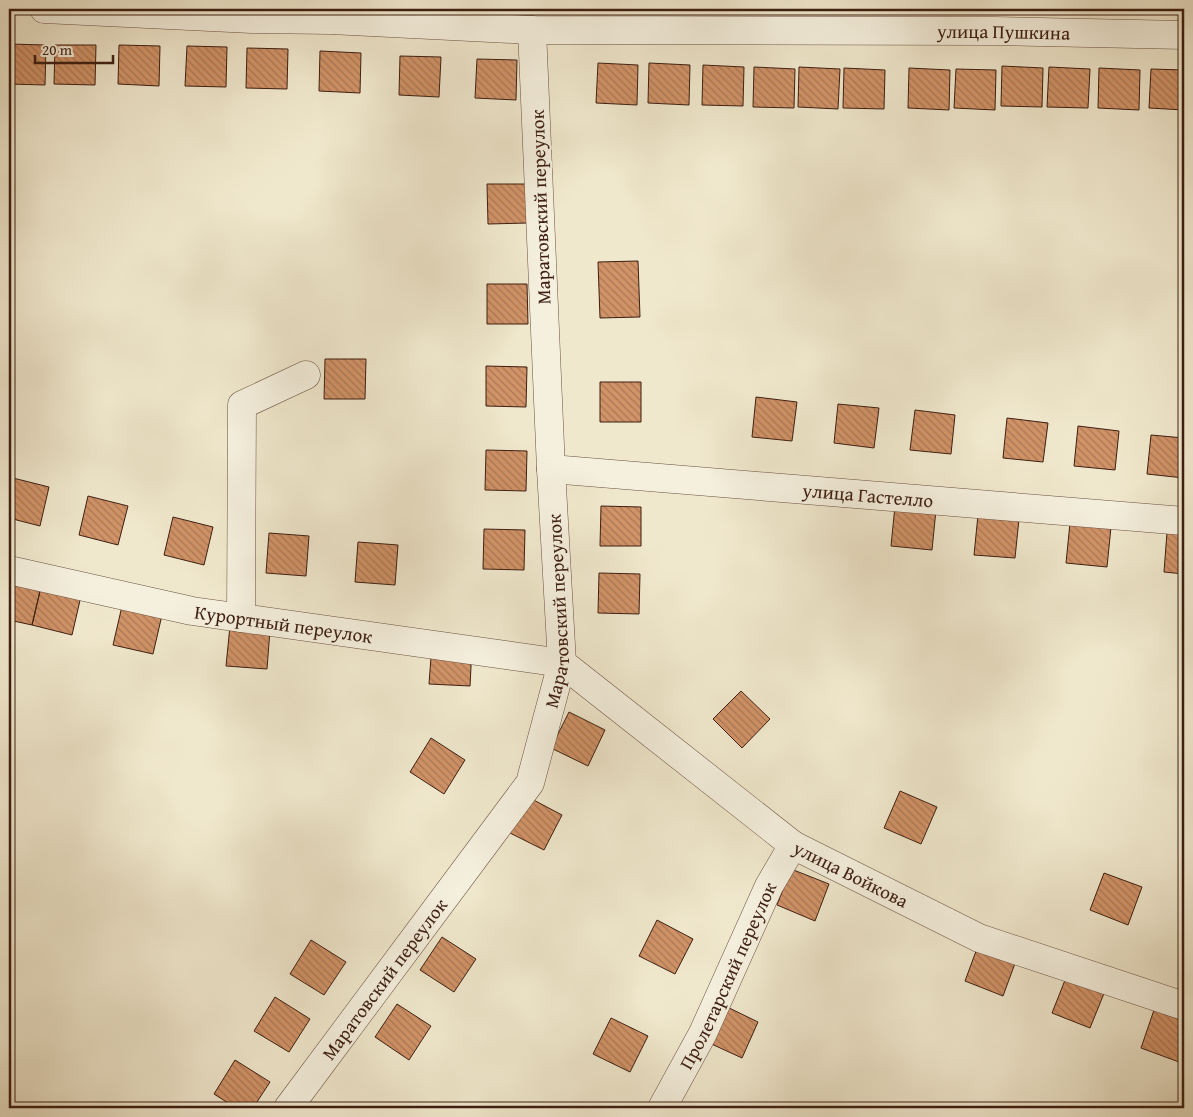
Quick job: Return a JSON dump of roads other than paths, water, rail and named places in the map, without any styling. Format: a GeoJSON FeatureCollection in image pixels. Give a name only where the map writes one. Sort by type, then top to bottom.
{"type":"FeatureCollection","features":[{"type":"Feature","properties":{"kind":"street","name":"улица Пушкина"},"geometry":{"type":"LineString","coordinates":[[44,9],[253,14],[331,20],[532,30],[995,31],[1184,35]]}},
{"type":"Feature","properties":{"kind":"street","name":"Маратовский переулок"},"geometry":{"type":"LineString","coordinates":[[288,1108],[530,783],[562,663],[551,469],[532,30]]}},
{"type":"Feature","properties":{"kind":"street"},"geometry":{"type":"LineString","coordinates":[[241,618],[242,405],[306,374]]}},
{"type":"Feature","properties":{"kind":"street","name":"улица Гастелло"},"geometry":{"type":"LineString","coordinates":[[551,469],[1184,521]]}},
{"type":"Feature","properties":{"kind":"street","name":"Курортный переулок"},"geometry":{"type":"LineString","coordinates":[[9,570],[192,611],[562,663]]}},
{"type":"Feature","properties":{"kind":"street","name":"улица Войкова"},"geometry":{"type":"LineString","coordinates":[[562,663],[793,845],[979,938],[1184,1006]]}},
{"type":"Feature","properties":{"kind":"street","name":"Пролетарский переулок"},"geometry":{"type":"LineString","coordinates":[[662,1108],[703,1033],[769,886],[793,845]]}}]}
